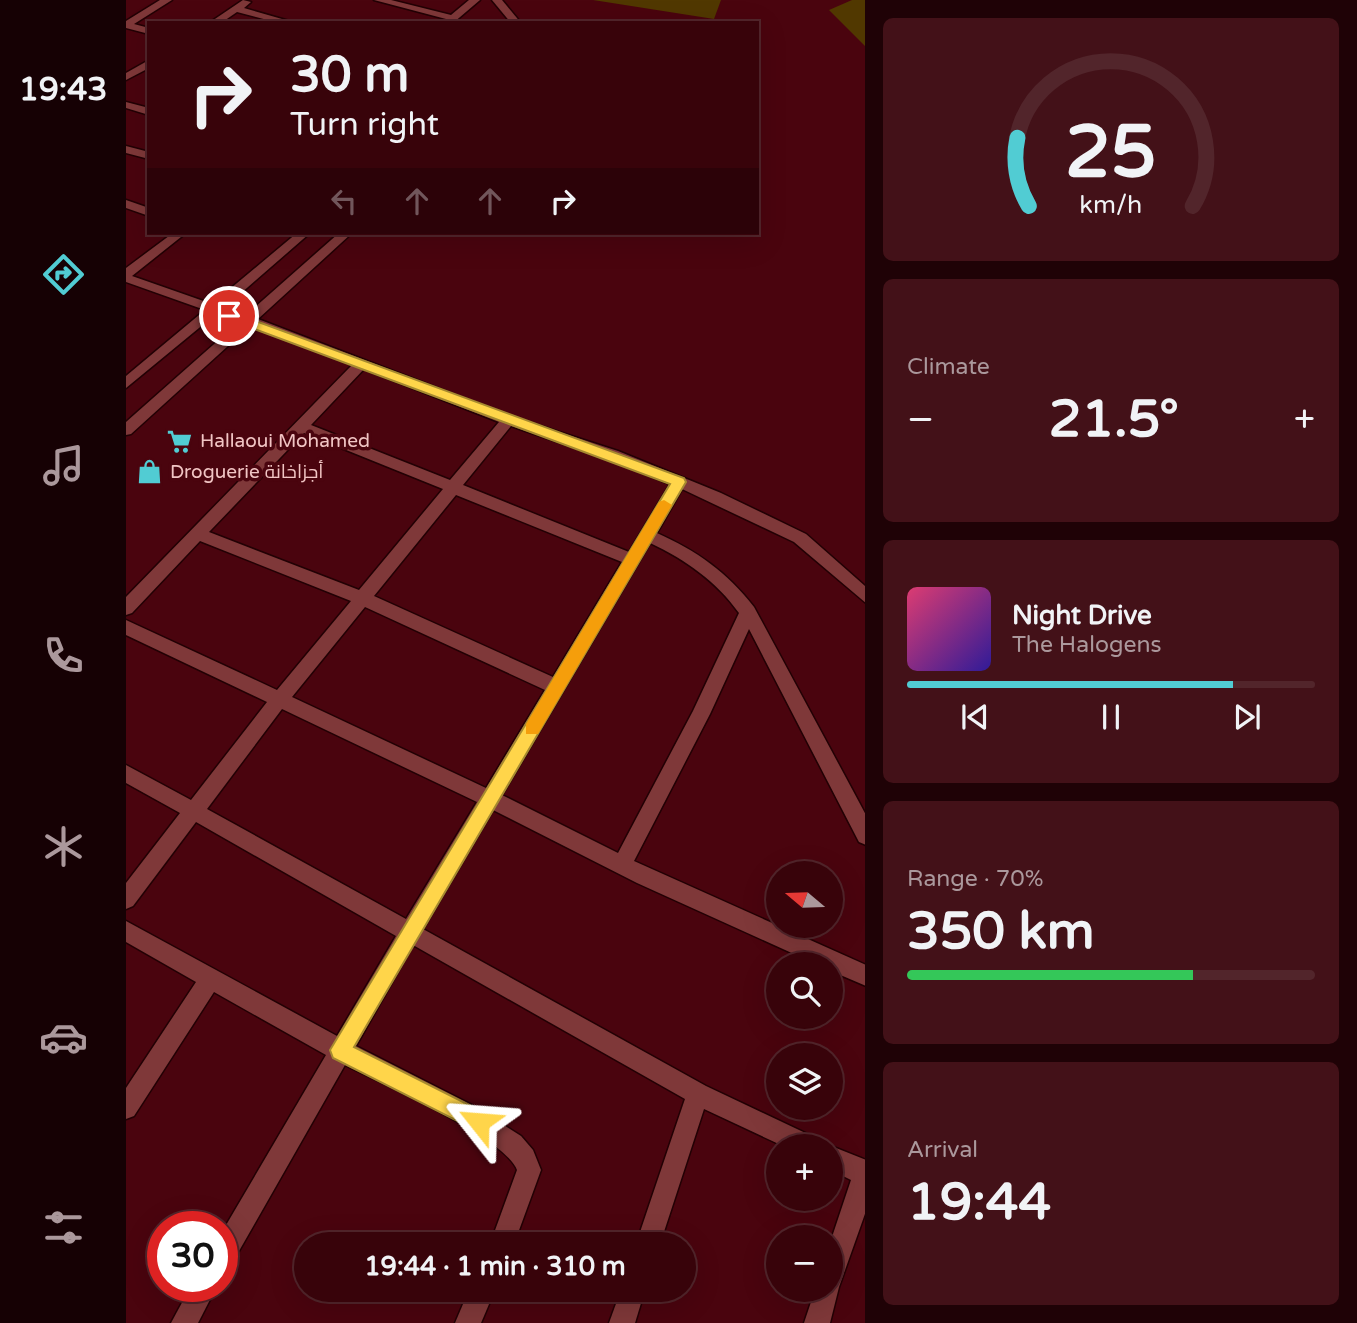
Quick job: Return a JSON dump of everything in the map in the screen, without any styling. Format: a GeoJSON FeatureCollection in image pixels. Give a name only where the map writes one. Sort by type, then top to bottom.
{"type":"FeatureCollection","features":[{"type":"Feature","properties":{"kind":"street"},"geometry":{"type":"LineString","coordinates":[[126,25],[167,0]]}},
{"type":"Feature","properties":{"kind":"street"},"geometry":{"type":"LineString","coordinates":[[217,21],[250,0]]}},
{"type":"Feature","properties":{"kind":"street"},"geometry":{"type":"LineString","coordinates":[[379,0],[450,20],[475,0]]}},
{"type":"Feature","properties":{"kind":"street"},"geometry":{"type":"LineString","coordinates":[[497,0],[514,21]]}},
{"type":"Feature","properties":{"kind":"street"},"geometry":{"type":"LineString","coordinates":[[237,9],[283,21]]}},
{"type":"Feature","properties":{"kind":"street"},"geometry":{"type":"LineString","coordinates":[[126,25],[147,30]]}},
{"type":"Feature","properties":{"kind":"street"},"geometry":{"type":"LineString","coordinates":[[126,77],[147,65]]}},
{"type":"Feature","properties":{"kind":"street"},"geometry":{"type":"LineString","coordinates":[[126,105],[147,111]]}},
{"type":"Feature","properties":{"kind":"street"},"geometry":{"type":"LineString","coordinates":[[126,149],[147,155]]}},
{"type":"Feature","properties":{"kind":"street"},"geometry":{"type":"LineString","coordinates":[[126,204],[147,211]]}},
{"type":"Feature","properties":{"kind":"street"},"geometry":{"type":"LineString","coordinates":[[126,276],[177,235]]}},
{"type":"Feature","properties":{"kind":"street"},"geometry":{"type":"LineString","coordinates":[[126,383],[302,235]]}},
{"type":"Feature","properties":{"kind":"street"},"geometry":{"type":"LineString","coordinates":[[126,430],[344,235]]}},
{"type":"Feature","properties":{"kind":"street"},"geometry":{"type":"LineString","coordinates":[[126,276],[508,420],[613,455],[757,515],[800,538],[865,597]]}},
{"type":"Feature","properties":{"kind":"street"},"geometry":{"type":"LineString","coordinates":[[126,608],[362,363]]}},
{"type":"Feature","properties":{"kind":"street"},"geometry":{"type":"LineString","coordinates":[[126,899],[279,700],[508,420]]}},
{"type":"Feature","properties":{"kind":"street"},"geometry":{"type":"LineString","coordinates":[[301,426],[633,559]]}},
{"type":"Feature","properties":{"kind":"street"},"geometry":{"type":"LineString","coordinates":[[238,1228],[409,933],[679,482]]}},
{"type":"Feature","properties":{"kind":"street"},"geometry":{"type":"LineString","coordinates":[[198,534],[364,599],[556,687]]}},
{"type":"Feature","properties":{"kind":"street"},"geometry":{"type":"LineString","coordinates":[[647,535],[711,568],[734,591],[748,612],[865,836]]}},
{"type":"Feature","properties":{"kind":"street"},"geometry":{"type":"LineString","coordinates":[[622,865],[701,714],[748,612]]}},
{"type":"Feature","properties":{"kind":"street"},"geometry":{"type":"LineString","coordinates":[[126,627],[490,799],[622,865],[865,976]]}},
{"type":"Feature","properties":{"kind":"street"},"geometry":{"type":"LineString","coordinates":[[126,773],[698,1094],[783,1134]]}},
{"type":"Feature","properties":{"kind":"street"},"geometry":{"type":"LineString","coordinates":[[126,931],[340,1050],[496,1132],[521,1152],[529,1170],[507,1232]]}},
{"type":"Feature","properties":{"kind":"street"},"geometry":{"type":"LineString","coordinates":[[126,1108],[211,978]]}},
{"type":"Feature","properties":{"kind":"street"},"geometry":{"type":"LineString","coordinates":[[652,1232],[698,1094]]}},
{"type":"Feature","properties":{"kind":"street"},"geometry":{"type":"LineString","coordinates":[[843,1163],[865,1173],[843,1241]]}},
{"type":"Feature","properties":{"kind":"street"},"geometry":{"type":"LineString","coordinates":[[184,1323],[196,1302]]}},
{"type":"Feature","properties":{"kind":"street"},"geometry":{"type":"LineString","coordinates":[[468,1323],[477,1302]]}},
{"type":"Feature","properties":{"kind":"street"},"geometry":{"type":"LineString","coordinates":[[622,1323],[629,1302]]}},
{"type":"Feature","properties":{"kind":"street"},"geometry":{"type":"LineString","coordinates":[[817,1323],[823,1302]]}},
{"type":"Feature","properties":{"kind":"shaded area"},"geometry":{"type":"Polygon","coordinates":[[[593,0],[721,0],[714,19],[593,0]]]}},
{"type":"Feature","properties":{"kind":"shaded area"},"geometry":{"type":"Polygon","coordinates":[[[852,0],[865,0],[865,46],[829,10],[852,0]]]}},
{"type":"Feature","properties":{"kind":"slow traffic"},"geometry":{"type":"LineString","coordinates":[[532,729],[664,505]]}},
{"type":"Feature","properties":{"kind":"place","name":"Hallaoui Mohamed"},"geometry":{"type":"Point","coordinates":[180,441]}},
{"type":"Feature","properties":{"kind":"place","name":"Droguerie أجزاخانة"},"geometry":{"type":"Point","coordinates":[150,472]}},
{"type":"Feature","properties":{"kind":"route"},"geometry":{"type":"LineString","coordinates":[[229,316],[301,340],[508,420],[613,455],[679,482],[340,1050],[479,1122]]}}]}
